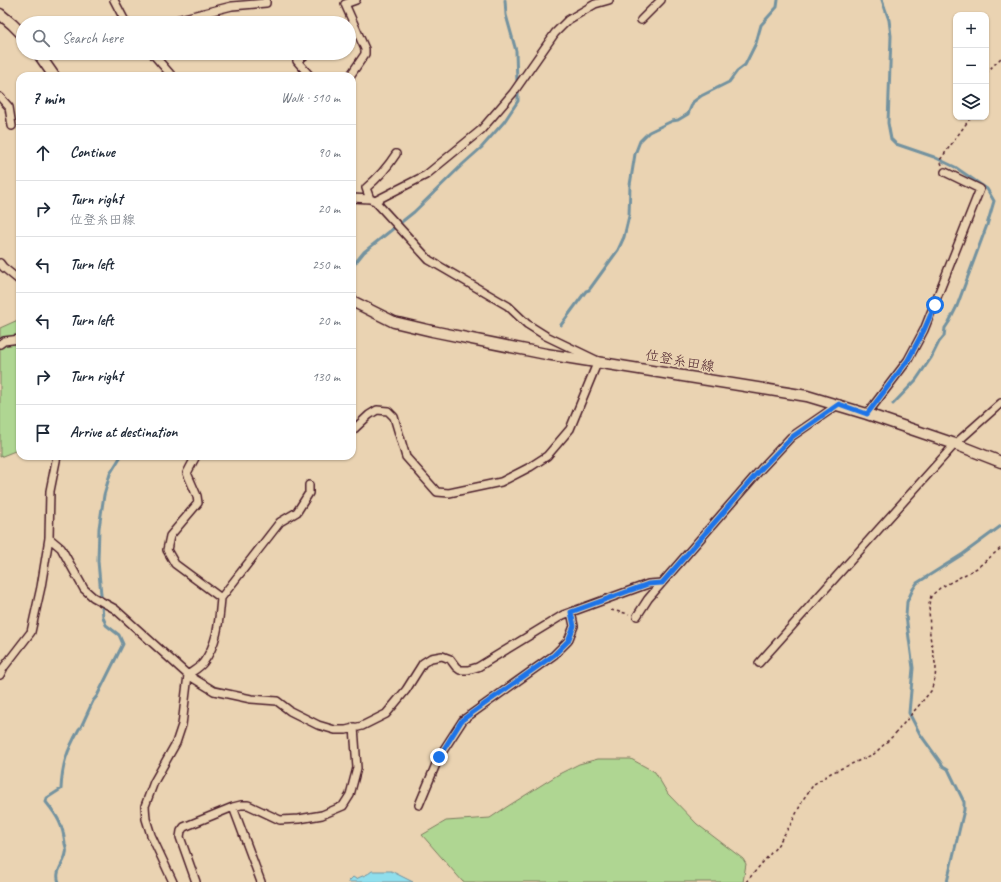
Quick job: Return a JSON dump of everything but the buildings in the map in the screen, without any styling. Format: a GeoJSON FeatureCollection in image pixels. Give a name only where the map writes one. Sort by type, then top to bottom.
{"type":"FeatureCollection","features":[{"type":"Feature","properties":{"kind":"main road"},"geometry":{"type":"LineString","coordinates":[[0,14],[16,28]]}},
{"type":"Feature","properties":{"kind":"main road"},"geometry":{"type":"LineString","coordinates":[[43,60],[51,72]]}},
{"type":"Feature","properties":{"kind":"main road","name":"位登糸田線"},"geometry":{"type":"LineString","coordinates":[[356,304],[394,322],[432,331],[546,354],[598,361],[807,396],[839,404],[955,444],[1001,462]]}},
{"type":"Feature","properties":{"kind":"street"},"geometry":{"type":"LineString","coordinates":[[114,0],[122,16]]}},
{"type":"Feature","properties":{"kind":"street"},"geometry":{"type":"LineString","coordinates":[[192,16],[232,6],[266,3],[266,0]]}},
{"type":"Feature","properties":{"kind":"street"},"geometry":{"type":"LineString","coordinates":[[350,16],[345,4],[356,0]]}},
{"type":"Feature","properties":{"kind":"street"},"geometry":{"type":"LineString","coordinates":[[356,198],[372,200],[426,175],[481,130],[513,93],[555,33],[568,20],[594,2],[609,0]]}},
{"type":"Feature","properties":{"kind":"street"},"geometry":{"type":"LineString","coordinates":[[641,20],[661,0]]}},
{"type":"Feature","properties":{"kind":"street"},"geometry":{"type":"LineString","coordinates":[[353,72],[365,54],[365,49],[356,29]]}},
{"type":"Feature","properties":{"kind":"street"},"geometry":{"type":"LineString","coordinates":[[158,60],[169,72]]}},
{"type":"Feature","properties":{"kind":"street"},"geometry":{"type":"LineString","coordinates":[[298,60],[297,61],[307,72]]}},
{"type":"Feature","properties":{"kind":"street"},"geometry":{"type":"LineString","coordinates":[[0,97],[9,107],[12,126]]}},
{"type":"Feature","properties":{"kind":"street"},"geometry":{"type":"LineString","coordinates":[[356,428],[377,410],[388,411],[394,417],[406,457],[437,492],[449,493],[501,482],[530,467],[547,456],[560,442],[570,429],[598,361],[546,336],[527,324],[508,306],[429,260],[372,200],[366,188],[385,171],[396,154]]}},
{"type":"Feature","properties":{"kind":"street"},"geometry":{"type":"LineString","coordinates":[[867,414],[908,360],[924,330],[980,189],[945,172]]}},
{"type":"Feature","properties":{"kind":"street"},"geometry":{"type":"LineString","coordinates":[[0,262],[3,267],[16,278]]}},
{"type":"Feature","properties":{"kind":"street"},"geometry":{"type":"LineString","coordinates":[[0,344],[4,341],[16,340]]}},
{"type":"Feature","properties":{"kind":"street"},"geometry":{"type":"LineString","coordinates":[[758,663],[955,444],[1001,403]]}},
{"type":"Feature","properties":{"kind":"street"},"geometry":{"type":"LineString","coordinates":[[637,616],[648,599],[756,475],[792,437],[839,404]]}},
{"type":"Feature","properties":{"kind":"street"},"geometry":{"type":"LineString","coordinates":[[0,675],[4,667],[31,632],[41,587],[49,538],[50,491],[56,460]]}},
{"type":"Feature","properties":{"kind":"street"},"geometry":{"type":"LineString","coordinates":[[194,460],[187,474],[197,496],[198,503],[170,536],[168,550],[175,564],[221,598]]}},
{"type":"Feature","properties":{"kind":"street"},"geometry":{"type":"LineString","coordinates":[[173,882],[151,835],[146,819],[145,806],[154,782],[176,743],[182,725],[188,675],[202,664],[213,644],[219,628],[221,598],[280,522],[298,512],[309,493],[309,485]]}},
{"type":"Feature","properties":{"kind":"street"},"geometry":{"type":"LineString","coordinates":[[49,538],[61,548],[84,589],[88,593],[115,609],[188,675],[214,691],[251,699],[277,701],[290,710],[323,727],[334,730],[346,730],[362,726],[386,714],[406,690],[424,663],[431,658],[442,656],[450,659],[460,670],[468,670],[478,667],[563,615],[648,584],[662,583]]}},
{"type":"Feature","properties":{"kind":"street"},"geometry":{"type":"LineString","coordinates":[[419,805],[439,757],[462,720],[554,655],[568,641],[574,626],[571,612]]}},
{"type":"Feature","properties":{"kind":"street"},"geometry":{"type":"LineString","coordinates":[[196,882],[180,837],[181,831],[184,827],[233,806],[248,805],[280,820],[299,819],[322,815],[344,806],[350,796],[357,768],[354,728]]}},
{"type":"Feature","properties":{"kind":"street"},"geometry":{"type":"LineString","coordinates":[[233,806],[261,882]]}},
{"type":"Feature","properties":{"kind":"path"},"geometry":{"type":"LineString","coordinates":[[989,70],[1001,58]]}},
{"type":"Feature","properties":{"kind":"path"},"geometry":{"type":"LineString","coordinates":[[945,172],[940,160],[968,120]]}},
{"type":"Feature","properties":{"kind":"path"},"geometry":{"type":"LineString","coordinates":[[746,882],[777,846],[791,824],[804,798],[814,784],[831,773],[874,754],[894,735],[931,691],[936,668],[930,636],[929,604],[931,596],[940,588],[977,568],[1001,548]]}},
{"type":"Feature","properties":{"kind":"path"},"geometry":{"type":"LineString","coordinates":[[611,610],[637,616]]}},
{"type":"Feature","properties":{"kind":"green space"},"geometry":{"type":"Polygon","coordinates":[[[16,321],[16,451],[0,457],[0,328],[16,321]]]}},
{"type":"Feature","properties":{"kind":"green space"},"geometry":{"type":"Polygon","coordinates":[[[598,759],[631,759],[655,772],[668,794],[697,824],[743,859],[746,864],[743,882],[463,882],[422,835],[446,821],[490,818],[559,774],[579,764],[598,759]]]}},
{"type":"Feature","properties":{"kind":"water"},"geometry":{"type":"Polygon","coordinates":[[[372,871],[391,871],[413,882],[348,882],[353,877],[356,879],[369,874],[372,871]]]}},
{"type":"Feature","properties":{"kind":"waterway"},"geometry":{"type":"LineString","coordinates":[[505,0],[506,15],[516,51],[517,83]]}},
{"type":"Feature","properties":{"kind":"waterway"},"geometry":{"type":"LineString","coordinates":[[561,325],[618,250],[624,237],[629,216],[630,185],[635,154],[640,141],[649,132],[672,121],[678,120],[688,114],[693,102],[701,96],[729,82],[737,71],[745,65],[756,43],[761,25],[777,7],[778,0]]}},
{"type":"Feature","properties":{"kind":"waterway"},"geometry":{"type":"LineString","coordinates":[[882,0],[889,20],[891,36],[888,123],[891,139],[896,144],[934,157],[955,167],[987,189],[994,201],[987,225],[957,306],[945,328],[944,336],[916,380],[893,404]]}},
{"type":"Feature","properties":{"kind":"waterway"},"geometry":{"type":"LineString","coordinates":[[356,262],[364,252],[414,212],[481,148],[504,122],[518,101],[518,89]]}},
{"type":"Feature","properties":{"kind":"waterway"},"geometry":{"type":"LineString","coordinates":[[59,882],[58,874],[65,857],[66,849],[61,826],[57,817],[46,802],[47,798],[61,789],[64,765],[68,751],[123,644],[119,635],[106,625],[103,617],[98,561],[99,528],[104,495],[110,474],[119,460]]}},
{"type":"Feature","properties":{"kind":"waterway"},"geometry":{"type":"LineString","coordinates":[[947,882],[964,810],[964,802],[948,769],[943,766],[920,734],[909,713],[913,668],[906,616],[907,602],[917,583],[963,554],[1001,526]]}},
{"type":"Feature","properties":{"kind":"route"},"geometry":{"type":"LineString","coordinates":[[439,757],[462,720],[554,655],[568,641],[574,626],[571,612],[648,584],[662,583],[761,469],[792,437],[839,404],[867,414],[908,360],[935,305]]}}]}
